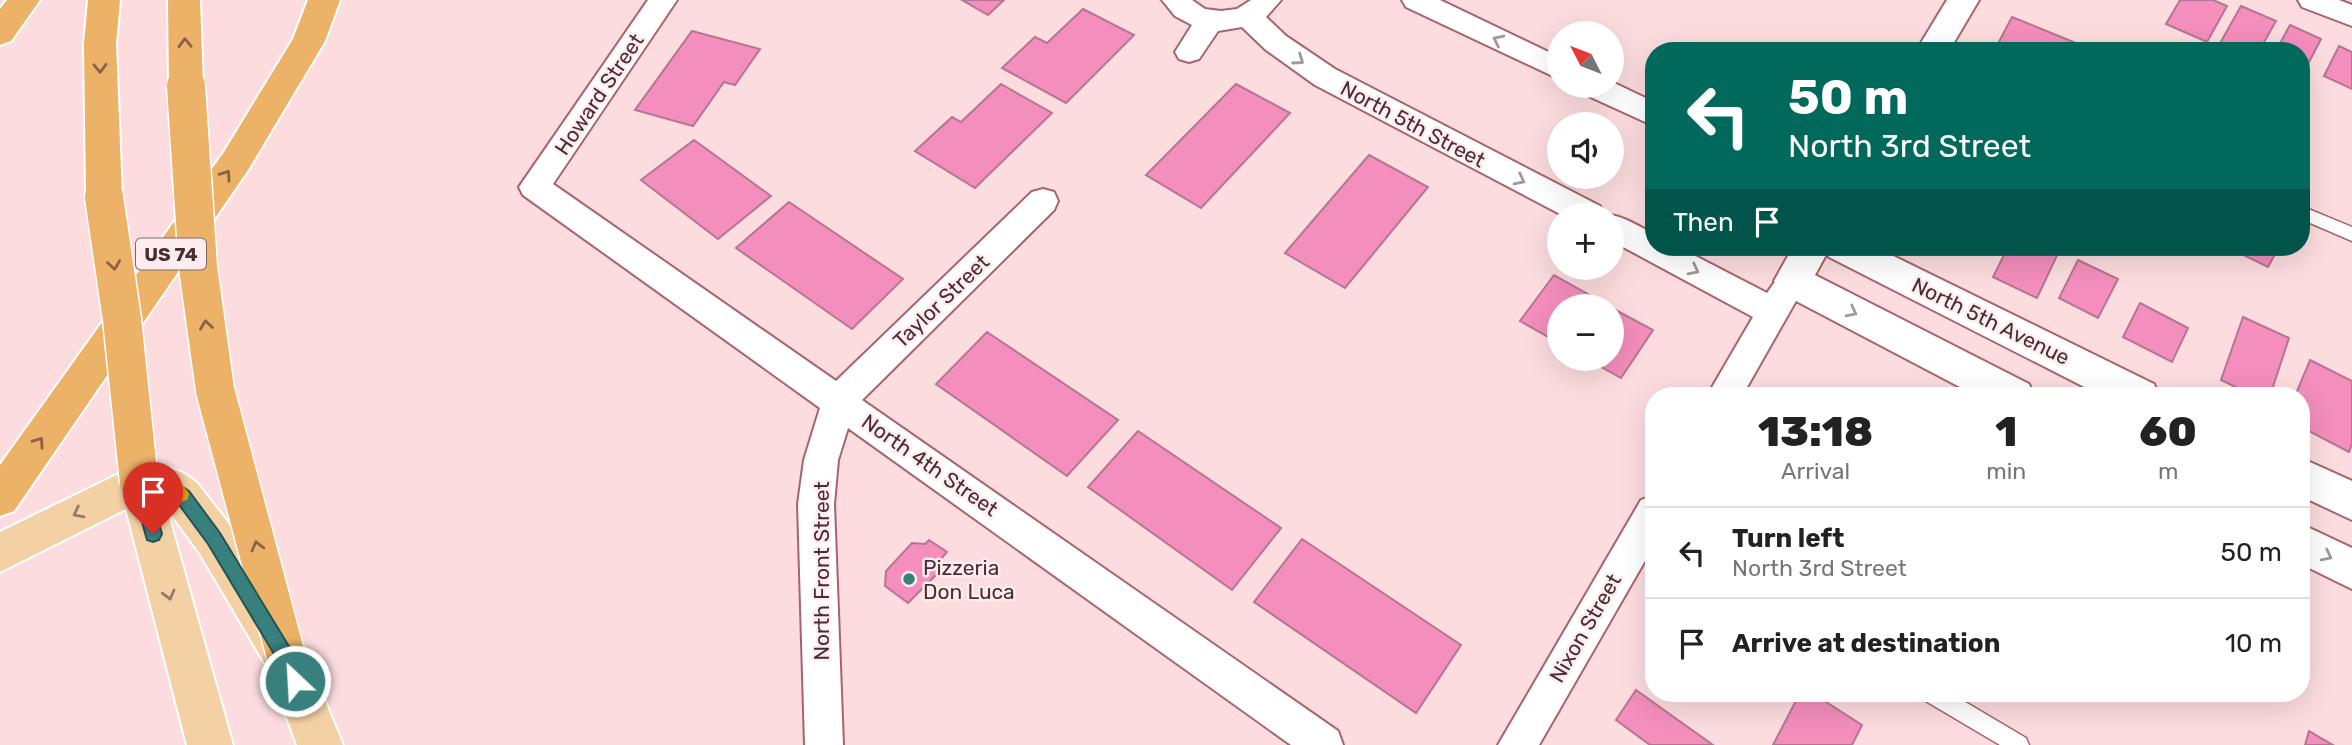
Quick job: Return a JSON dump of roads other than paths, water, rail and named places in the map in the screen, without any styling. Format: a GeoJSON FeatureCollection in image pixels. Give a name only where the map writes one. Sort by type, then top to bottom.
{"type":"FeatureCollection","features":[{"type":"Feature","properties":{"kind":"highway"},"geometry":{"type":"LineString","coordinates":[[0,33],[24,0]]}},
{"type":"Feature","properties":{"kind":"highway"},"geometry":{"type":"LineString","coordinates":[[104,0],[100,44],[104,197],[122,319],[139,482]]}},
{"type":"Feature","properties":{"kind":"highway"},"geometry":{"type":"LineString","coordinates":[[184,0],[186,86],[198,267],[215,390],[287,660]]}},
{"type":"Feature","properties":{"kind":"highway","name":"US 74"},"geometry":{"type":"LineString","coordinates":[[0,498],[236,161],[309,41],[324,0]]}},
{"type":"Feature","properties":{"kind":"main road"},"geometry":{"type":"LineString","coordinates":[[139,482],[210,745]]}},
{"type":"Feature","properties":{"kind":"main road"},"geometry":{"type":"LineString","coordinates":[[0,553],[139,482],[169,486],[183,496],[214,538],[287,660],[320,745]]}},
{"type":"Feature","properties":{"kind":"street","name":"Howard Street"},"geometry":{"type":"LineString","coordinates":[[534,187],[663,0]]}},
{"type":"Feature","properties":{"kind":"street"},"geometry":{"type":"LineString","coordinates":[[1176,0],[1187,12],[1210,20],[1223,21],[1257,8]]}},
{"type":"Feature","properties":{"kind":"street"},"geometry":{"type":"LineString","coordinates":[[1416,0],[1547,63]]}},
{"type":"Feature","properties":{"kind":"street"},"geometry":{"type":"LineString","coordinates":[[1937,42],[1963,0]]}},
{"type":"Feature","properties":{"kind":"street"},"geometry":{"type":"LineString","coordinates":[[2312,0],[2352,16]]}},
{"type":"Feature","properties":{"kind":"street","name":"North 5th Street"},"geometry":{"type":"LineString","coordinates":[[1257,8],[1276,43],[1325,78],[1565,203]]}},
{"type":"Feature","properties":{"kind":"street"},"geometry":{"type":"LineString","coordinates":[[1189,52],[1210,20]]}},
{"type":"Feature","properties":{"kind":"street"},"geometry":{"type":"LineString","coordinates":[[1620,98],[1645,110]]}},
{"type":"Feature","properties":{"kind":"street","name":"North 4th Street"},"geometry":{"type":"LineString","coordinates":[[534,187],[1324,745]]}},
{"type":"Feature","properties":{"kind":"street","name":"Taylor Street"},"geometry":{"type":"LineString","coordinates":[[839,400],[1043,201]]}},
{"type":"Feature","properties":{"kind":"street"},"geometry":{"type":"LineString","coordinates":[[1624,232],[1645,240]]}},
{"type":"Feature","properties":{"kind":"street"},"geometry":{"type":"LineString","coordinates":[[1684,256],[1994,387]]}},
{"type":"Feature","properties":{"kind":"street"},"geometry":{"type":"LineString","coordinates":[[1729,387],[1807,256]]}},
{"type":"Feature","properties":{"kind":"street","name":"North 5th Avenue"},"geometry":{"type":"LineString","coordinates":[[1860,256],[2122,387]]}},
{"type":"Feature","properties":{"kind":"street","name":"North Front Street"},"geometry":{"type":"LineString","coordinates":[[824,745],[816,504],[828,428],[839,400]]}},
{"type":"Feature","properties":{"kind":"street"},"geometry":{"type":"LineString","coordinates":[[2310,480],[2352,501]]}},
{"type":"Feature","properties":{"kind":"street","name":"Nixon Street"},"geometry":{"type":"LineString","coordinates":[[1517,745],[1645,532]]}},
{"type":"Feature","properties":{"kind":"street"},"geometry":{"type":"LineString","coordinates":[[2310,548],[2352,569]]}},
{"type":"Feature","properties":{"kind":"lane"},"geometry":{"type":"LineString","coordinates":[[2310,216],[2352,234]]}},
{"type":"Feature","properties":{"kind":"lane"},"geometry":{"type":"LineString","coordinates":[[1946,702],[2019,745]]}},
{"type":"Feature","properties":{"kind":"place","name":"Pizzeria Don Luca"},"geometry":{"type":"Point","coordinates":[909,579]}}]}
